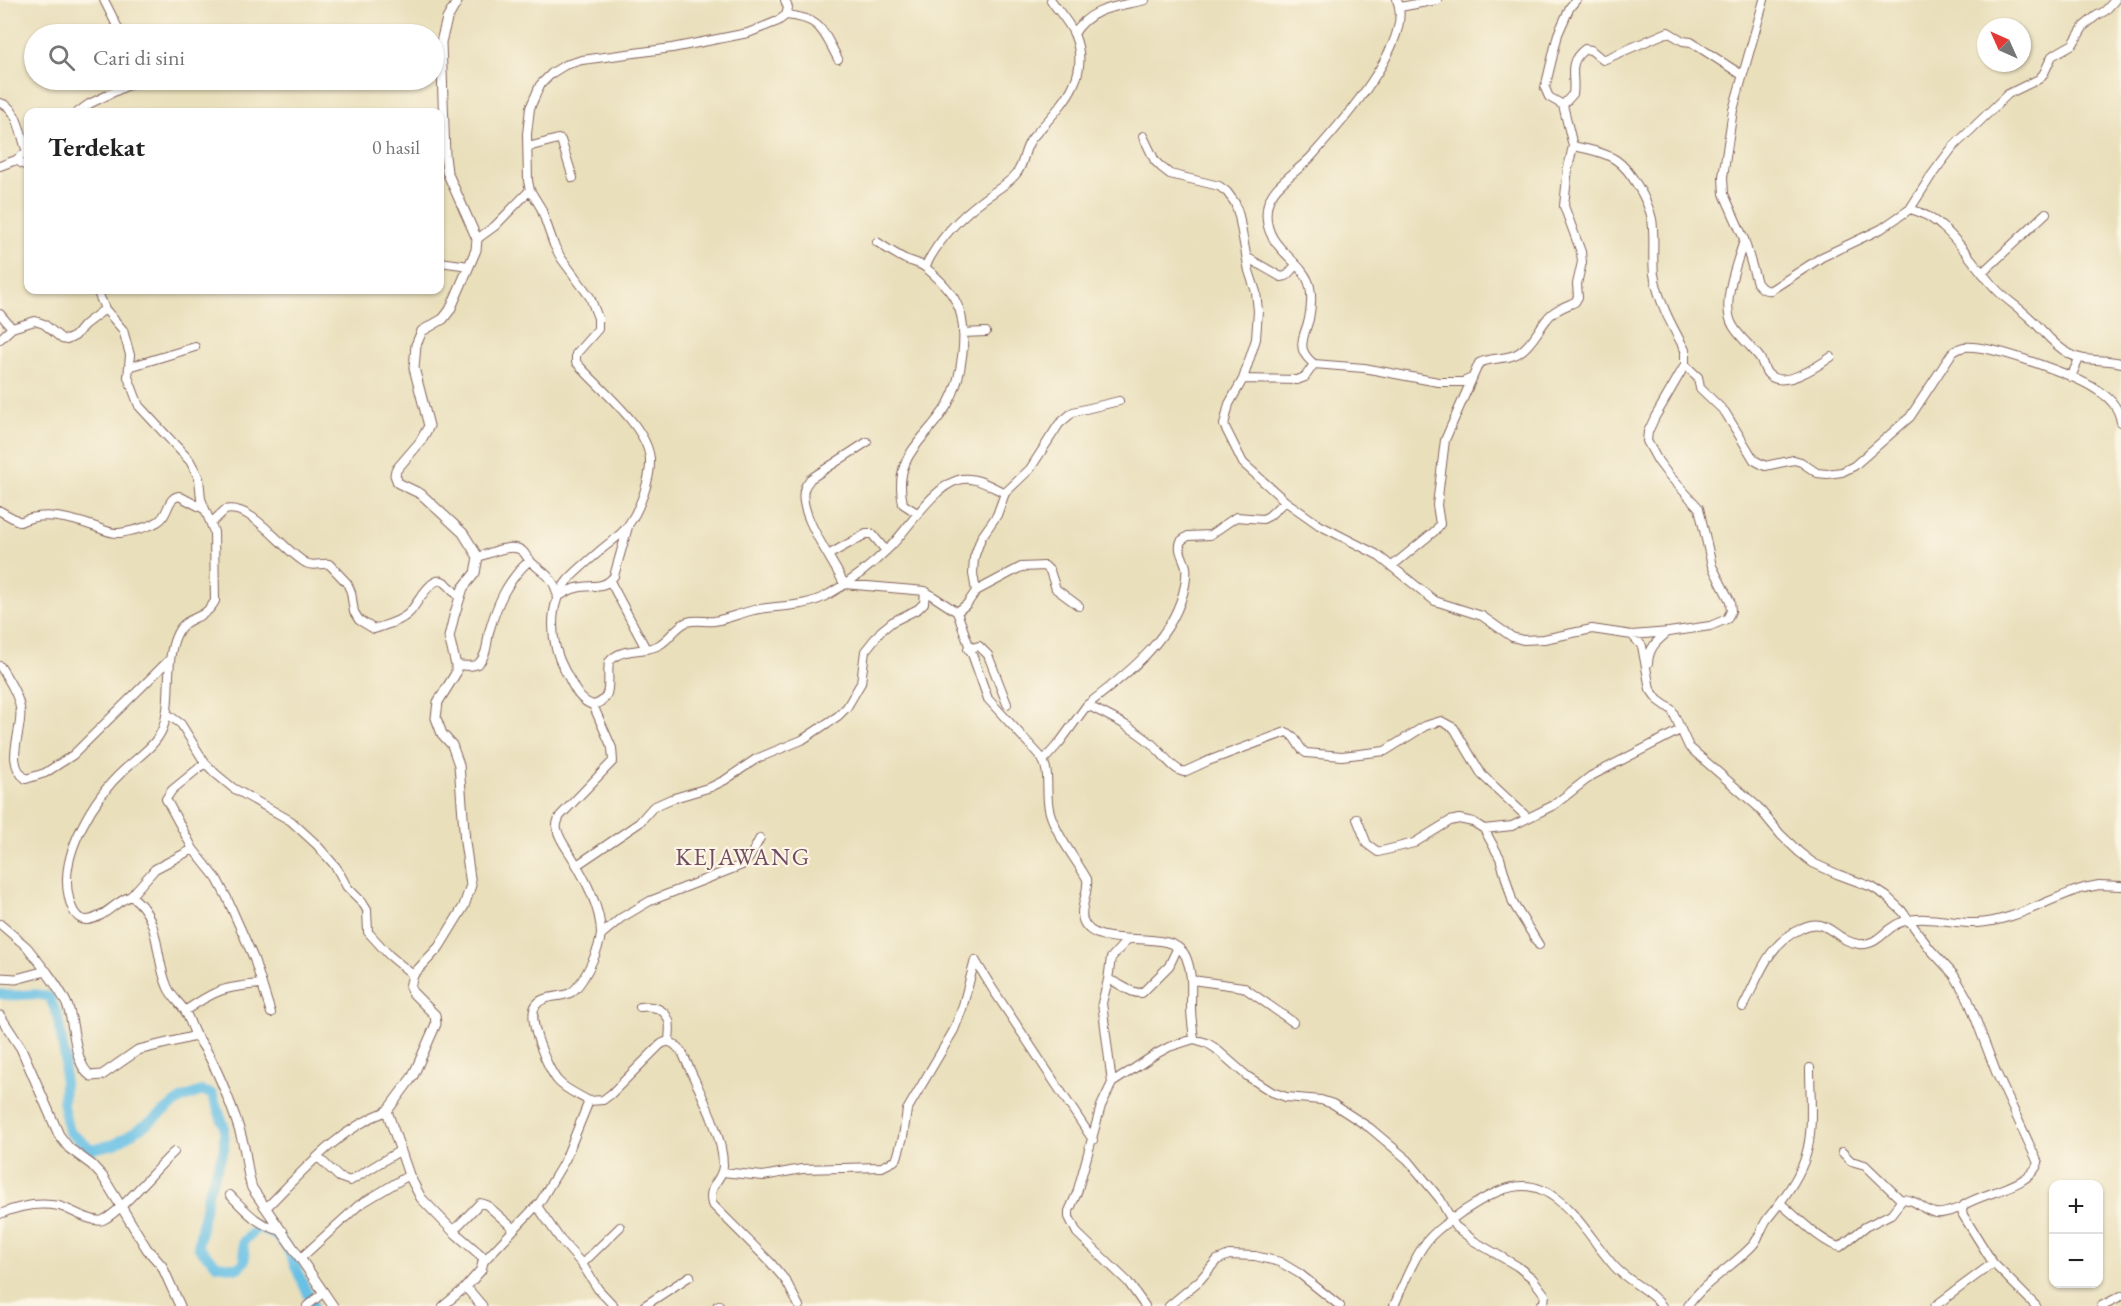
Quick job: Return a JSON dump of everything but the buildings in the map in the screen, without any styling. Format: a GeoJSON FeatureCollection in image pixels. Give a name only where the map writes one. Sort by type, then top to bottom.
{"type":"FeatureCollection","features":[{"type":"Feature","properties":{"kind":"street"},"geometry":{"type":"LineString","coordinates":[[104,0],[117,24]]}},
{"type":"Feature","properties":{"kind":"street"},"geometry":{"type":"LineString","coordinates":[[444,30],[447,19],[458,0]]}},
{"type":"Feature","properties":{"kind":"street"},"geometry":{"type":"LineString","coordinates":[[558,597],[570,589],[604,586],[614,576],[628,526],[640,500],[650,461],[648,450],[621,409],[576,362],[576,354],[598,328],[598,318],[590,297],[558,252],[541,208],[530,190],[528,147],[530,108],[540,86],[552,73],[565,65],[582,60],[672,48],[748,33],[778,21],[786,15],[788,8],[785,0]]}},
{"type":"Feature","properties":{"kind":"street"},"geometry":{"type":"LineString","coordinates":[[925,267],[951,227],[965,213],[1016,174],[1022,165],[1024,151],[1032,138],[1073,90],[1080,58],[1074,34],[1051,0]]}},
{"type":"Feature","properties":{"kind":"street"},"geometry":{"type":"LineString","coordinates":[[1074,34],[1088,16],[1095,12],[1145,0]]}},
{"type":"Feature","properties":{"kind":"street"},"geometry":{"type":"LineString","coordinates":[[1437,0],[1398,3],[1399,29],[1363,96],[1309,159],[1278,187],[1270,199],[1266,213],[1272,237],[1283,253],[1304,273],[1310,287],[1309,319],[1302,347],[1308,359],[1314,364],[1364,368],[1438,382],[1463,382],[1472,378]]}},
{"type":"Feature","properties":{"kind":"street"},"geometry":{"type":"LineString","coordinates":[[1392,566],[1440,525],[1437,505],[1445,440],[1479,363],[1484,360],[1509,358],[1519,353],[1541,329],[1548,317],[1575,302],[1578,297],[1577,284],[1582,262],[1581,252],[1564,206],[1573,146],[1563,105],[1549,97],[1545,88],[1558,33],[1570,7],[1576,0]]}},
{"type":"Feature","properties":{"kind":"street"},"geometry":{"type":"LineString","coordinates":[[1764,0],[1732,110],[1722,177],[1724,194],[1744,239],[1757,283],[1766,290],[1772,290],[1822,257],[1881,228],[1910,209],[1952,148],[2008,94],[2039,79],[2052,57],[2073,44],[2084,26],[2105,11],[2115,0]]}},
{"type":"Feature","properties":{"kind":"street"},"geometry":{"type":"LineString","coordinates":[[786,15],[810,19],[816,24],[822,30],[838,59]]}},
{"type":"Feature","properties":{"kind":"street"},"geometry":{"type":"LineString","coordinates":[[1563,105],[1573,94],[1574,63],[1585,49],[1591,50],[1603,60],[1668,32],[1683,41],[1691,42],[1742,75]]}},
{"type":"Feature","properties":{"kind":"street"},"geometry":{"type":"LineString","coordinates":[[84,108],[118,90]]}},
{"type":"Feature","properties":{"kind":"street"},"geometry":{"type":"LineString","coordinates":[[443,90],[443,108]]}},
{"type":"Feature","properties":{"kind":"street"},"geometry":{"type":"LineString","coordinates":[[0,103],[12,109],[24,140]]}},
{"type":"Feature","properties":{"kind":"street"},"geometry":{"type":"LineString","coordinates":[[444,128],[447,172],[480,237]]}},
{"type":"Feature","properties":{"kind":"street"},"geometry":{"type":"LineString","coordinates":[[1143,136],[1155,161],[1170,174],[1219,186],[1227,192],[1237,209],[1249,271],[1256,292],[1258,311],[1256,339],[1244,379],[1229,404],[1224,424],[1243,463],[1285,501],[1319,525],[1376,554],[1435,601],[1482,616],[1500,629],[1523,640],[1544,639],[1592,629],[1632,635],[1710,626],[1726,619],[1731,611],[1730,601],[1712,566],[1699,508],[1667,473],[1647,441],[1648,432],[1655,417],[1685,365],[1685,350],[1665,312],[1654,274],[1652,219],[1646,203],[1624,167],[1615,159],[1596,151],[1573,146]]}},
{"type":"Feature","properties":{"kind":"street"},"geometry":{"type":"LineString","coordinates":[[528,147],[561,140],[573,178]]}},
{"type":"Feature","properties":{"kind":"street"},"geometry":{"type":"LineString","coordinates":[[0,166],[24,154]]}},
{"type":"Feature","properties":{"kind":"street"},"geometry":{"type":"LineString","coordinates":[[16,160],[24,165]]}},
{"type":"Feature","properties":{"kind":"street"},"geometry":{"type":"LineString","coordinates":[[266,1208],[318,1157],[350,1130],[369,1117],[387,1111],[412,1076],[436,1024],[435,1015],[412,992],[410,987],[413,975],[439,947],[464,906],[471,885],[459,765],[452,745],[442,734],[436,718],[438,702],[456,673],[449,637],[459,597],[475,573],[478,557],[463,533],[421,494],[398,483],[395,475],[396,470],[420,442],[429,426],[414,368],[418,338],[422,331],[443,319],[450,310],[480,237],[495,226],[530,190]]}},
{"type":"Feature","properties":{"kind":"street"},"geometry":{"type":"LineString","coordinates":[[1910,209],[1923,213],[1950,234],[1997,291],[2032,319],[2067,353],[2079,359],[2107,359],[2121,363]]}},
{"type":"Feature","properties":{"kind":"street"},"geometry":{"type":"LineString","coordinates":[[1982,273],[2046,213]]}},
{"type":"Feature","properties":{"kind":"street"},"geometry":{"type":"LineString","coordinates":[[1744,239],[1732,277],[1729,316],[1733,326],[1760,358],[1766,373],[1780,379],[1796,377],[1831,357]]}},
{"type":"Feature","properties":{"kind":"street"},"geometry":{"type":"LineString","coordinates":[[878,242],[907,260],[925,267],[946,288],[957,303],[961,314],[963,333],[960,365],[948,404],[915,443],[905,468],[901,489],[903,504],[917,513]]}},
{"type":"Feature","properties":{"kind":"street"},"geometry":{"type":"LineString","coordinates":[[1248,258],[1281,277],[1286,276],[1296,265]]}},
{"type":"Feature","properties":{"kind":"street"},"geometry":{"type":"LineString","coordinates":[[444,263],[469,266]]}},
{"type":"Feature","properties":{"kind":"street"},"geometry":{"type":"LineString","coordinates":[[99,294],[105,309],[123,330],[130,355],[128,377],[139,406],[178,447],[199,478],[201,500],[214,532],[215,601],[204,615],[183,624],[173,642],[163,728],[157,738],[112,783],[94,806],[77,838],[70,862],[67,887],[73,909],[81,919],[89,920],[101,915],[131,896],[155,869],[193,849]]}},
{"type":"Feature","properties":{"kind":"street"},"geometry":{"type":"LineString","coordinates":[[0,339],[12,328],[35,321],[44,324],[58,337],[67,340],[75,336],[84,325],[105,309]]}},
{"type":"Feature","properties":{"kind":"street"},"geometry":{"type":"LineString","coordinates":[[0,314],[12,328]]}},
{"type":"Feature","properties":{"kind":"street"},"geometry":{"type":"LineString","coordinates":[[963,333],[986,332]]}},
{"type":"Feature","properties":{"kind":"street"},"geometry":{"type":"LineString","coordinates":[[129,367],[195,347]]}},
{"type":"Feature","properties":{"kind":"street"},"geometry":{"type":"LineString","coordinates":[[1685,365],[1698,377],[1700,388],[1725,412],[1754,460],[1765,466],[1794,460],[1817,473],[1842,472],[1854,466],[1910,417],[1952,353],[1958,348],[1973,347],[1992,350],[2071,376],[2097,389],[2110,400],[2118,410],[2121,422]]}},
{"type":"Feature","properties":{"kind":"street"},"geometry":{"type":"LineString","coordinates":[[2071,376],[2079,359]]}},
{"type":"Feature","properties":{"kind":"street"},"geometry":{"type":"LineString","coordinates":[[1244,379],[1297,380],[1305,377],[1314,364]]}},
{"type":"Feature","properties":{"kind":"street"},"geometry":{"type":"LineString","coordinates":[[976,591],[973,574],[974,558],[981,538],[997,516],[1005,493],[1030,469],[1059,424],[1073,412],[1119,401]]}},
{"type":"Feature","properties":{"kind":"street"},"geometry":{"type":"LineString","coordinates":[[844,584],[808,518],[804,488],[810,479],[867,442]]}},
{"type":"Feature","properties":{"kind":"street"},"geometry":{"type":"LineString","coordinates":[[628,526],[568,581],[558,597],[553,622],[553,640],[557,655],[575,690],[586,703],[593,705],[603,701],[609,691],[608,667],[613,657],[622,652],[659,645],[683,624],[690,621],[716,621],[755,610],[794,606],[815,601],[844,584],[886,551],[904,532],[917,513],[956,480],[967,478],[980,480],[1005,493]]}},
{"type":"Feature","properties":{"kind":"street"},"geometry":{"type":"LineString","coordinates":[[0,511],[20,522],[31,516],[40,515],[120,533],[157,523],[166,513],[171,499],[175,496],[204,508]]}},
{"type":"Feature","properties":{"kind":"street"},"geometry":{"type":"LineString","coordinates":[[1043,761],[1087,705],[1141,661],[1173,620],[1184,593],[1186,579],[1187,568],[1180,549],[1181,540],[1188,536],[1210,535],[1236,517],[1263,519],[1285,501]]}},
{"type":"Feature","properties":{"kind":"street"},"geometry":{"type":"LineString","coordinates":[[211,524],[225,510],[235,509],[258,520],[293,554],[305,562],[316,565],[329,564],[347,583],[354,612],[359,620],[374,629],[399,620],[409,613],[433,583],[438,581],[443,581],[459,597]]}},
{"type":"Feature","properties":{"kind":"street"},"geometry":{"type":"LineString","coordinates":[[828,555],[866,534],[872,534],[886,551]]}},
{"type":"Feature","properties":{"kind":"street"},"geometry":{"type":"LineString","coordinates":[[478,557],[512,547],[519,549],[546,572],[554,583],[558,597]]}},
{"type":"Feature","properties":{"kind":"street"},"geometry":{"type":"LineString","coordinates":[[456,665],[473,666],[479,662],[485,651],[495,612],[505,589],[520,568],[530,560]]}},
{"type":"Feature","properties":{"kind":"street"},"geometry":{"type":"LineString","coordinates":[[957,612],[968,604],[976,591],[1021,567],[1045,566],[1050,571],[1056,589],[1079,606]]}},
{"type":"Feature","properties":{"kind":"street"},"geometry":{"type":"LineString","coordinates":[[610,581],[646,649]]}},
{"type":"Feature","properties":{"kind":"street"},"geometry":{"type":"LineString","coordinates":[[844,584],[925,591],[957,612],[968,649],[988,699],[1046,766],[1049,811],[1054,824],[1087,879],[1089,888],[1082,911],[1083,920],[1096,933],[1128,939],[1168,941],[1178,947],[1185,955],[1192,980],[1191,1009],[1194,1040]]}},
{"type":"Feature","properties":{"kind":"street"},"geometry":{"type":"LineString","coordinates":[[577,865],[639,823],[653,807],[711,787],[756,759],[802,740],[838,716],[847,707],[861,683],[865,651],[881,631],[892,622],[918,609],[924,603],[925,591]]}},
{"type":"Feature","properties":{"kind":"street"},"geometry":{"type":"LineString","coordinates":[[1647,670],[1650,650],[1669,632]]}},
{"type":"Feature","properties":{"kind":"street"},"geometry":{"type":"LineString","coordinates":[[1632,635],[1641,642],[1650,689],[1658,700],[1672,710],[1689,747],[1757,806],[1781,835],[1813,863],[1872,887],[1887,896],[1954,975],[1975,1014],[1996,1072],[2038,1163],[2035,1171],[2026,1178],[1969,1202],[1963,1207],[1936,1213],[1913,1200],[1902,1200],[1897,1197],[1865,1165],[1851,1161],[1842,1152]]}},
{"type":"Feature","properties":{"kind":"street"},"geometry":{"type":"LineString","coordinates":[[968,649],[979,646],[984,649],[1007,705]]}},
{"type":"Feature","properties":{"kind":"street"},"geometry":{"type":"LineString","coordinates":[[0,666],[20,705],[22,720],[15,755],[20,771],[26,779],[45,773],[73,754],[171,659]]}},
{"type":"Feature","properties":{"kind":"street"},"geometry":{"type":"LineString","coordinates":[[593,705],[612,748],[613,761],[560,816],[557,823],[559,836],[592,896],[601,935]]}},
{"type":"Feature","properties":{"kind":"street"},"geometry":{"type":"LineString","coordinates":[[1087,705],[1143,737],[1155,746],[1176,770],[1184,772],[1286,732],[1292,734],[1301,750],[1306,753],[1342,756],[1385,752],[1425,726],[1441,721],[1454,728],[1482,775],[1528,818]]}},
{"type":"Feature","properties":{"kind":"street"},"geometry":{"type":"LineString","coordinates":[[166,713],[175,718],[187,731],[205,763],[233,788],[291,821],[316,844],[367,910],[368,932],[389,955],[413,975]]}},
{"type":"Feature","properties":{"kind":"street"},"geometry":{"type":"LineString","coordinates":[[1484,829],[1512,826],[1554,805],[1591,776],[1680,730]]}},
{"type":"Feature","properties":{"kind":"street"},"geometry":{"type":"LineString","coordinates":[[205,763],[172,790],[165,799],[193,849],[212,872],[227,898],[254,959],[271,1013]]}},
{"type":"Feature","properties":{"kind":"street"},"geometry":{"type":"LineString","coordinates":[[1357,819],[1367,844],[1378,852],[1414,843],[1450,821],[1459,819],[1473,822],[1484,829],[1500,858],[1513,903],[1539,945]]}},
{"type":"Feature","properties":{"kind":"street"},"geometry":{"type":"LineString","coordinates":[[760,838],[750,857],[742,865],[650,901],[621,918],[601,935],[587,972],[579,985],[566,994],[541,1000],[536,1005],[533,1016],[543,1051],[558,1082],[589,1101],[603,1100],[611,1094],[664,1041],[675,1044],[683,1054],[718,1134],[722,1150],[722,1172],[711,1189],[712,1204],[770,1262],[786,1281],[799,1306]]}},
{"type":"Feature","properties":{"kind":"street"},"geometry":{"type":"LineString","coordinates":[[1743,1006],[1775,946],[1799,928],[1812,923],[1820,923],[1834,934],[1858,944],[1870,943],[1882,938],[1887,930],[1896,924],[1909,921],[1974,923],[1994,921],[2084,888],[2120,885]]}},
{"type":"Feature","properties":{"kind":"street"},"geometry":{"type":"LineString","coordinates":[[131,896],[140,902],[147,912],[160,950],[168,987],[185,1011],[196,1036],[204,1046],[234,1115],[252,1188],[333,1306]]}},
{"type":"Feature","properties":{"kind":"street"},"geometry":{"type":"LineString","coordinates":[[0,924],[27,948],[63,994],[81,1063],[87,1074],[102,1075],[138,1050],[196,1036]]}},
{"type":"Feature","properties":{"kind":"street"},"geometry":{"type":"LineString","coordinates":[[1112,1083],[1102,1003],[1111,958],[1128,939]]}},
{"type":"Feature","properties":{"kind":"street"},"geometry":{"type":"LineString","coordinates":[[1108,980],[1118,982],[1135,993],[1142,993],[1169,966],[1178,947]]}},
{"type":"Feature","properties":{"kind":"street"},"geometry":{"type":"LineString","coordinates":[[722,1172],[763,1176],[802,1169],[882,1167],[894,1161],[903,1137],[907,1110],[954,1030],[962,1010],[975,960],[1093,1140]]}},
{"type":"Feature","properties":{"kind":"street"},"geometry":{"type":"LineString","coordinates":[[0,978],[16,979],[46,971]]}},
{"type":"Feature","properties":{"kind":"street"},"geometry":{"type":"LineString","coordinates":[[1192,980],[1243,987],[1293,1022]]}},
{"type":"Feature","properties":{"kind":"street"},"geometry":{"type":"LineString","coordinates":[[185,1011],[221,990],[261,984]]}},
{"type":"Feature","properties":{"kind":"street"},"geometry":{"type":"LineString","coordinates":[[640,1007],[648,1005],[656,1007],[666,1016],[669,1021],[669,1042]]}},
{"type":"Feature","properties":{"kind":"street"},"geometry":{"type":"LineString","coordinates":[[0,1016],[21,1048],[59,1135],[69,1148],[92,1165],[103,1177],[147,1249],[162,1266],[180,1306]]}},
{"type":"Feature","properties":{"kind":"street"},"geometry":{"type":"LineString","coordinates":[[1145,1306],[1128,1282],[1077,1233],[1069,1217],[1069,1211],[1077,1193],[1101,1106],[1112,1083],[1168,1047],[1194,1040],[1207,1043],[1215,1048],[1246,1076],[1272,1092],[1333,1104],[1370,1128],[1408,1160],[1440,1199],[1455,1226],[1473,1241],[1517,1266],[1532,1278],[1545,1295],[1544,1302],[1540,1306]]}},
{"type":"Feature","properties":{"kind":"street"},"geometry":{"type":"LineString","coordinates":[[1688,1306],[1701,1291],[1753,1246],[1767,1219],[1781,1204],[1806,1156],[1810,1129],[1810,1068]]}},
{"type":"Feature","properties":{"kind":"street"},"geometry":{"type":"LineString","coordinates":[[443,1306],[476,1277],[483,1263],[537,1206],[565,1160],[589,1101]]}},
{"type":"Feature","properties":{"kind":"street"},"geometry":{"type":"LineString","coordinates":[[387,1111],[409,1175],[421,1198],[453,1231],[484,1258],[483,1263]]}},
{"type":"Feature","properties":{"kind":"street"},"geometry":{"type":"LineString","coordinates":[[318,1157],[339,1178],[350,1181],[401,1150]]}},
{"type":"Feature","properties":{"kind":"street"},"geometry":{"type":"LineString","coordinates":[[0,1214],[26,1206],[46,1205],[76,1211],[99,1221],[104,1220],[174,1152]]}},
{"type":"Feature","properties":{"kind":"street"},"geometry":{"type":"LineString","coordinates":[[301,1257],[358,1205],[409,1175]]}},
{"type":"Feature","properties":{"kind":"street"},"geometry":{"type":"LineString","coordinates":[[1394,1306],[1428,1239],[1450,1219],[1482,1199],[1506,1188],[1528,1186],[1540,1189],[1563,1204],[1614,1266],[1654,1296],[1662,1306]]}},
{"type":"Feature","properties":{"kind":"street"},"geometry":{"type":"LineString","coordinates":[[230,1195],[261,1224],[283,1231]]}},
{"type":"Feature","properties":{"kind":"street"},"geometry":{"type":"LineString","coordinates":[[1781,1204],[1824,1239],[1840,1247],[1865,1227],[1891,1214],[1902,1200]]}},
{"type":"Feature","properties":{"kind":"street"},"geometry":{"type":"LineString","coordinates":[[453,1231],[480,1203],[487,1205],[514,1229]]}},
{"type":"Feature","properties":{"kind":"street"},"geometry":{"type":"LineString","coordinates":[[537,1206],[560,1239],[614,1306]]}},
{"type":"Feature","properties":{"kind":"street"},"geometry":{"type":"LineString","coordinates":[[1963,1207],[1963,1215],[1993,1263],[2036,1306]]}},
{"type":"Feature","properties":{"kind":"street"},"geometry":{"type":"LineString","coordinates":[[582,1264],[620,1227]]}},
{"type":"Feature","properties":{"kind":"street"},"geometry":{"type":"LineString","coordinates":[[1168,1306],[1200,1280],[1217,1260],[1229,1255],[1255,1256],[1280,1262],[1340,1306]]}},
{"type":"Feature","properties":{"kind":"street"},"geometry":{"type":"LineString","coordinates":[[1935,1306],[1993,1263]]}},
{"type":"Feature","properties":{"kind":"street"},"geometry":{"type":"LineString","coordinates":[[644,1306],[690,1276]]}},
{"type":"Feature","properties":{"kind":"street"},"geometry":{"type":"LineString","coordinates":[[466,1287],[482,1306]]}},
{"type":"Feature","properties":{"kind":"street"},"geometry":{"type":"LineString","coordinates":[[308,1306],[324,1292]]}},
{"type":"Feature","properties":{"kind":"street"},"geometry":{"type":"LineString","coordinates":[[2102,1306],[2121,1296]]}},
{"type":"Feature","properties":{"kind":"waterway"},"geometry":{"type":"LineString","coordinates":[[0,994],[13,996],[36,994],[49,997],[57,1014],[65,1059],[63,1106],[69,1132],[92,1149],[115,1144],[181,1099],[202,1091],[212,1094],[224,1126],[224,1149],[208,1193],[198,1247],[217,1265],[238,1268],[245,1261],[243,1242],[258,1227],[278,1237],[287,1248],[313,1306]]}},
{"type":"Feature","properties":{"kind":"district","name":"KEJAWANG"},"geometry":{"type":"Point","coordinates":[743,857]}}]}
